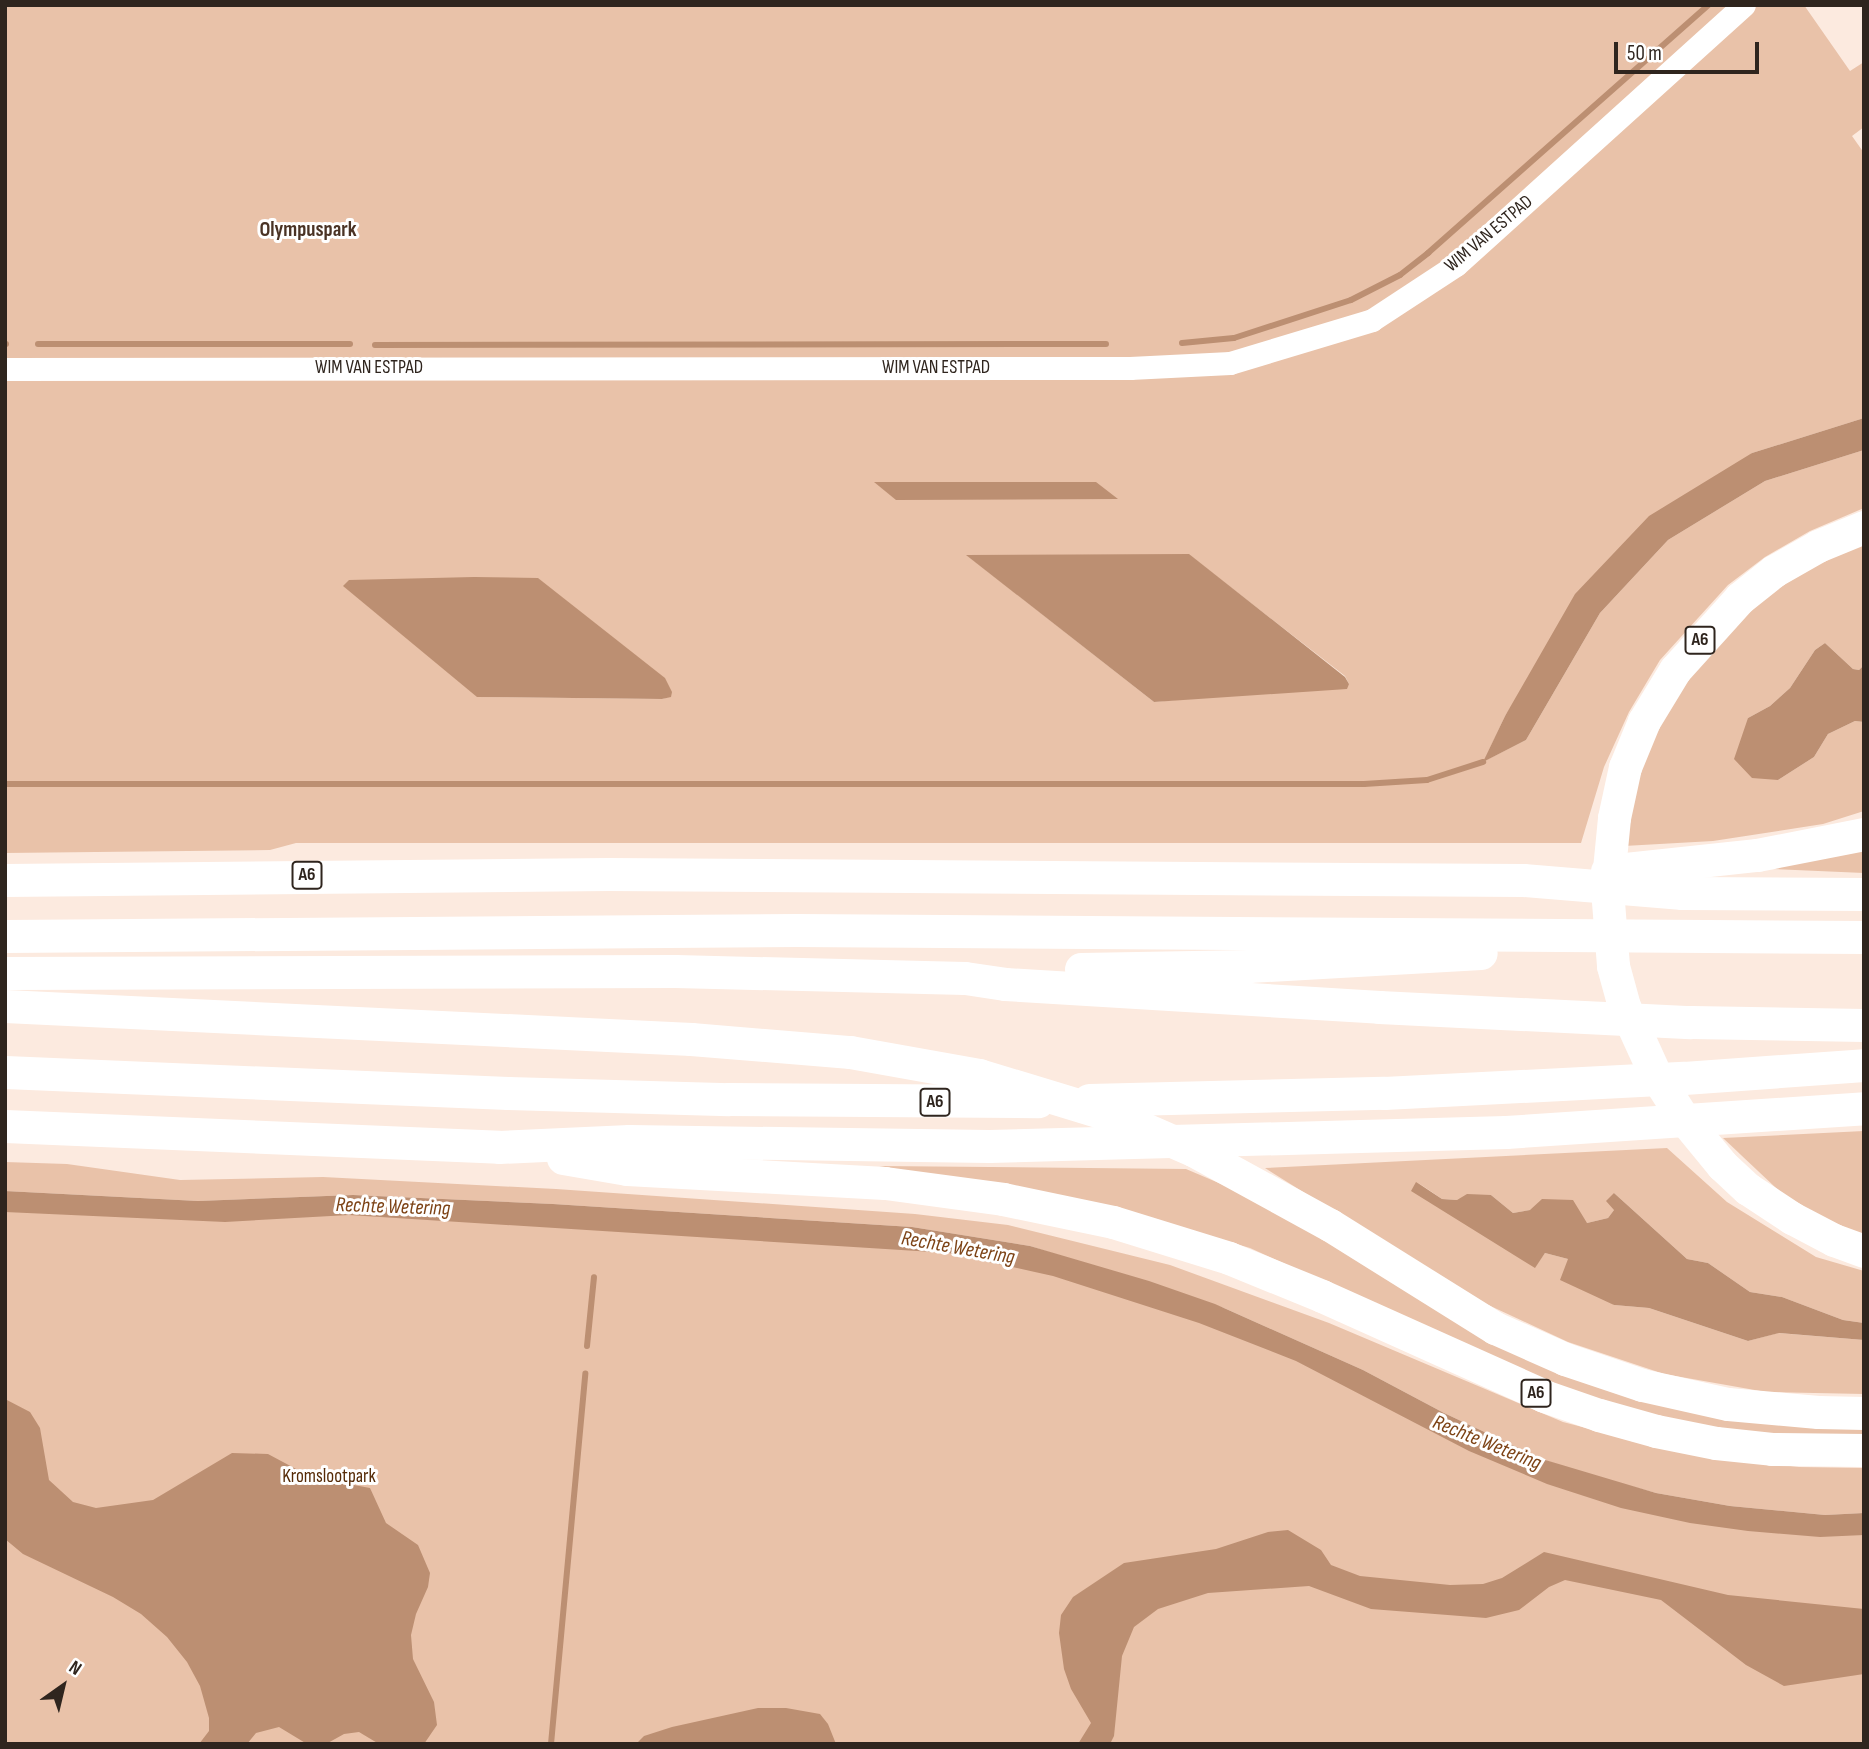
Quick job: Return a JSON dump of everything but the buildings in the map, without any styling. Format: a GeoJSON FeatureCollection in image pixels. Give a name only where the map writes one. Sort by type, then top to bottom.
{"type":"FeatureCollection","features":[{"type":"Feature","properties":{"kind":"highway","name":"A6"},"geometry":{"type":"LineString","coordinates":[[1864,527],[1818,546],[1774,571],[1740,598],[1675,670],[1644,721],[1625,767],[1608,852],[1608,928],[1613,966],[1624,1006],[1655,1074],[1681,1115],[1722,1165],[1748,1189],[1792,1218],[1833,1240],[1864,1251]]}},
{"type":"Feature","properties":{"kind":"highway","name":"A6"},"geometry":{"type":"LineString","coordinates":[[1523,880],[1757,855],[1864,834]]}},
{"type":"Feature","properties":{"kind":"highway","name":"A6"},"geometry":{"type":"LineString","coordinates":[[5,880],[608,874],[1523,880],[1682,893],[1864,894]]}},
{"type":"Feature","properties":{"kind":"highway"},"geometry":{"type":"LineString","coordinates":[[5,936],[837,930],[1864,937]]}},
{"type":"Feature","properties":{"kind":"highway"},"geometry":{"type":"LineString","coordinates":[[965,978],[1005,970],[1210,967],[1420,959],[1658,937]]}},
{"type":"Feature","properties":{"kind":"highway"},"geometry":{"type":"LineString","coordinates":[[5,973],[675,971],[965,978],[1006,984],[1379,1007],[1691,1022],[1864,1025]]}},
{"type":"Feature","properties":{"kind":"highway","name":"A6"},"geometry":{"type":"LineString","coordinates":[[5,1006],[792,1046],[904,1060],[1000,1080],[1106,1114],[1193,1150],[1252,1180],[1495,1328],[1565,1359],[1642,1385],[1728,1404],[1784,1410],[1864,1413]]}},
{"type":"Feature","properties":{"kind":"highway","name":"A6"},"geometry":{"type":"LineString","coordinates":[[5,1072],[508,1093],[987,1103],[1384,1093],[1684,1078],[1864,1065]]}},
{"type":"Feature","properties":{"kind":"highway","name":"A6"},"geometry":{"type":"LineString","coordinates":[[5,1126],[499,1147],[629,1141],[989,1146],[1506,1132],[1864,1108]]}},
{"type":"Feature","properties":{"kind":"highway","name":"A6"},"geometry":{"type":"LineString","coordinates":[[499,1147],[627,1169],[886,1183],[1003,1199],[1113,1222],[1229,1258],[1322,1296],[1544,1396],[1599,1415],[1656,1432],[1716,1443],[1772,1449],[1864,1450]]}},
{"type":"Feature","properties":{"kind":"street","name":"WIM VAN ESTPAD"},"geometry":{"type":"LineString","coordinates":[[5,369],[1130,368],[1230,363],[1372,320],[1456,265],[1744,5]]}},
{"type":"Feature","properties":{"kind":"green space"},"geometry":{"type":"Polygon","coordinates":[[[5,5],[1804,5],[1850,71],[1864,62],[1864,127],[1852,136],[1864,153],[1864,418],[1752,453],[1522,690],[1505,716],[1484,761],[1526,740],[1600,613],[1668,540],[1765,481],[1864,450],[1864,508],[1810,531],[1765,557],[1728,585],[1660,660],[1629,712],[1604,767],[1581,843],[296,843],[270,850],[5,853],[5,5]],[[967,555],[1154,702],[1349,684],[1345,676],[1189,555],[967,555]],[[671,696],[478,697],[662,699],[671,696]]]}},
{"type":"Feature","properties":{"kind":"green space"},"geometry":{"type":"Polygon","coordinates":[[[1864,538],[1864,665],[1859,670],[1853,669],[1825,643],[1815,650],[1790,688],[1770,706],[1748,718],[1778,780],[1814,757],[1828,734],[1855,721],[1864,722],[1864,811],[1823,824],[1713,841],[1624,846],[1643,755],[1683,676],[1747,606],[1864,538]]]}},
{"type":"Feature","properties":{"kind":"green space"},"geometry":{"type":"Polygon","coordinates":[[[1864,847],[1864,873],[1772,869],[1843,853],[1864,847]]]}},
{"type":"Feature","properties":{"kind":"green space"},"geometry":{"type":"Polygon","coordinates":[[[1864,1131],[1864,1237],[1795,1206],[1723,1138],[1864,1131]]]}},
{"type":"Feature","properties":{"kind":"green space"},"geometry":{"type":"Polygon","coordinates":[[[1667,1148],[1727,1202],[1816,1257],[1864,1271],[1864,1323],[1843,1320],[1782,1297],[1750,1292],[1708,1263],[1687,1259],[1614,1193],[1614,1210],[1608,1218],[1587,1223],[1530,1210],[1513,1213],[1491,1195],[1457,1200],[1442,1199],[1417,1182],[1535,1267],[1545,1253],[1568,1259],[1614,1305],[1649,1308],[1748,1341],[1778,1333],[1864,1340],[1864,1394],[1766,1392],[1664,1374],[1568,1342],[1471,1297],[1265,1168],[1667,1148]]]}},
{"type":"Feature","properties":{"kind":"green space"},"geometry":{"type":"Polygon","coordinates":[[[5,1162],[67,1164],[180,1180],[323,1177],[556,1189],[915,1214],[1008,1225],[1170,1265],[1329,1323],[1563,1422],[1679,1452],[1799,1467],[1864,1468],[1864,1513],[1825,1515],[1730,1506],[1656,1493],[1579,1472],[1542,1459],[1444,1413],[1363,1370],[1224,1308],[1030,1246],[912,1227],[553,1204],[353,1195],[198,1201],[5,1191],[5,1162]]]}},
{"type":"Feature","properties":{"kind":"green space"},"geometry":{"type":"Polygon","coordinates":[[[879,1166],[1186,1169],[1261,1201],[1503,1342],[1864,1419],[1864,1437],[1772,1437],[1663,1419],[1552,1385],[1250,1248],[1099,1204],[879,1166]]]}},
{"type":"Feature","properties":{"kind":"green space","name":"Kromslootpark"},"geometry":{"type":"Polygon","coordinates":[[[492,1209],[989,1246],[1175,1298],[1541,1472],[1706,1517],[1864,1522],[1864,1744],[5,1744],[5,1212],[492,1209]]]}},
{"type":"Feature","properties":{"kind":"water"},"geometry":{"type":"Polygon","coordinates":[[[1864,418],[1864,450],[1765,481],[1668,540],[1600,613],[1526,740],[1483,762],[1505,716],[1575,594],[1649,516],[1752,453],[1864,418]]]}},
{"type":"Feature","properties":{"kind":"water"},"geometry":{"type":"Polygon","coordinates":[[[874,482],[1096,482],[1118,499],[896,500],[874,482]]]}},
{"type":"Feature","properties":{"kind":"water"},"geometry":{"type":"Polygon","coordinates":[[[1189,554],[1345,677],[1349,684],[1347,689],[1154,702],[966,555],[1189,554]]]}},
{"type":"Feature","properties":{"kind":"water"},"geometry":{"type":"Polygon","coordinates":[[[538,578],[665,678],[672,692],[671,697],[477,697],[343,586],[349,580],[538,578]]]}},
{"type":"Feature","properties":{"kind":"water"},"geometry":{"type":"Polygon","coordinates":[[[1825,643],[1853,669],[1859,670],[1864,665],[1864,722],[1855,721],[1828,734],[1814,757],[1778,780],[1752,778],[1734,759],[1748,718],[1770,706],[1790,688],[1815,650],[1825,643]]]}},
{"type":"Feature","properties":{"kind":"water"},"geometry":{"type":"Polygon","coordinates":[[[1416,1182],[1442,1199],[1457,1200],[1467,1194],[1491,1195],[1513,1213],[1530,1210],[1542,1199],[1573,1200],[1587,1223],[1608,1218],[1614,1210],[1606,1201],[1614,1193],[1687,1259],[1708,1263],[1750,1292],[1782,1297],[1843,1320],[1864,1323],[1864,1340],[1779,1333],[1748,1341],[1649,1308],[1614,1305],[1560,1280],[1568,1259],[1545,1253],[1535,1268],[1411,1191],[1416,1182]]]}},
{"type":"Feature","properties":{"kind":"water","name":"Rechte Wetering"},"geometry":{"type":"Polygon","coordinates":[[[5,1191],[198,1201],[353,1195],[553,1204],[912,1227],[1030,1246],[1149,1281],[1215,1304],[1363,1370],[1444,1413],[1542,1459],[1656,1493],[1730,1506],[1825,1515],[1864,1513],[1864,1535],[1820,1537],[1748,1531],[1690,1523],[1621,1508],[1547,1484],[1469,1451],[1296,1361],[1199,1323],[1053,1276],[949,1253],[349,1215],[225,1222],[5,1212],[5,1191]]]}},
{"type":"Feature","properties":{"kind":"water"},"geometry":{"type":"Polygon","coordinates":[[[5,1399],[30,1412],[40,1428],[49,1480],[73,1502],[96,1508],[153,1500],[232,1453],[268,1454],[311,1477],[370,1488],[386,1523],[418,1545],[430,1573],[428,1587],[416,1614],[411,1635],[413,1659],[434,1702],[437,1725],[424,1744],[379,1744],[359,1732],[344,1734],[326,1744],[307,1744],[279,1727],[256,1733],[247,1744],[199,1744],[209,1731],[209,1718],[200,1686],[187,1662],[167,1637],[141,1614],[113,1597],[23,1554],[5,1539],[5,1399]]]}},
{"type":"Feature","properties":{"kind":"water"},"geometry":{"type":"Polygon","coordinates":[[[1288,1530],[1321,1550],[1331,1565],[1360,1576],[1450,1585],[1483,1584],[1502,1578],[1544,1552],[1728,1595],[1864,1609],[1864,1674],[1784,1686],[1746,1665],[1661,1600],[1565,1580],[1549,1587],[1519,1610],[1486,1618],[1371,1609],[1309,1586],[1208,1593],[1158,1609],[1134,1627],[1122,1656],[1114,1736],[1110,1744],[1078,1744],[1091,1723],[1071,1689],[1064,1669],[1059,1633],[1061,1615],[1073,1597],[1124,1563],[1216,1549],[1268,1532],[1288,1530]]]}},
{"type":"Feature","properties":{"kind":"water"},"geometry":{"type":"Polygon","coordinates":[[[758,1708],[786,1708],[820,1714],[828,1724],[836,1744],[636,1744],[644,1736],[672,1727],[758,1708]]]}},
{"type":"Feature","properties":{"kind":"waterway"},"geometry":{"type":"LineString","coordinates":[[1182,343],[1234,338],[1351,300],[1400,275],[1708,5]]}},
{"type":"Feature","properties":{"kind":"waterway"},"geometry":{"type":"LineString","coordinates":[[38,344],[350,344]]}},
{"type":"Feature","properties":{"kind":"waterway"},"geometry":{"type":"LineString","coordinates":[[375,345],[1106,344]]}},
{"type":"Feature","properties":{"kind":"waterway"},"geometry":{"type":"LineString","coordinates":[[5,784],[1364,784],[1427,780],[1483,762]]}},
{"type":"Feature","properties":{"kind":"waterway"},"geometry":{"type":"LineString","coordinates":[[587,1346],[594,1277]]}},
{"type":"Feature","properties":{"kind":"waterway"},"geometry":{"type":"LineString","coordinates":[[551,1744],[585,1374]]}},
{"type":"Feature","properties":{"kind":"district","name":"Olympuspark"},"geometry":{"type":"Point","coordinates":[308,230]}}]}
